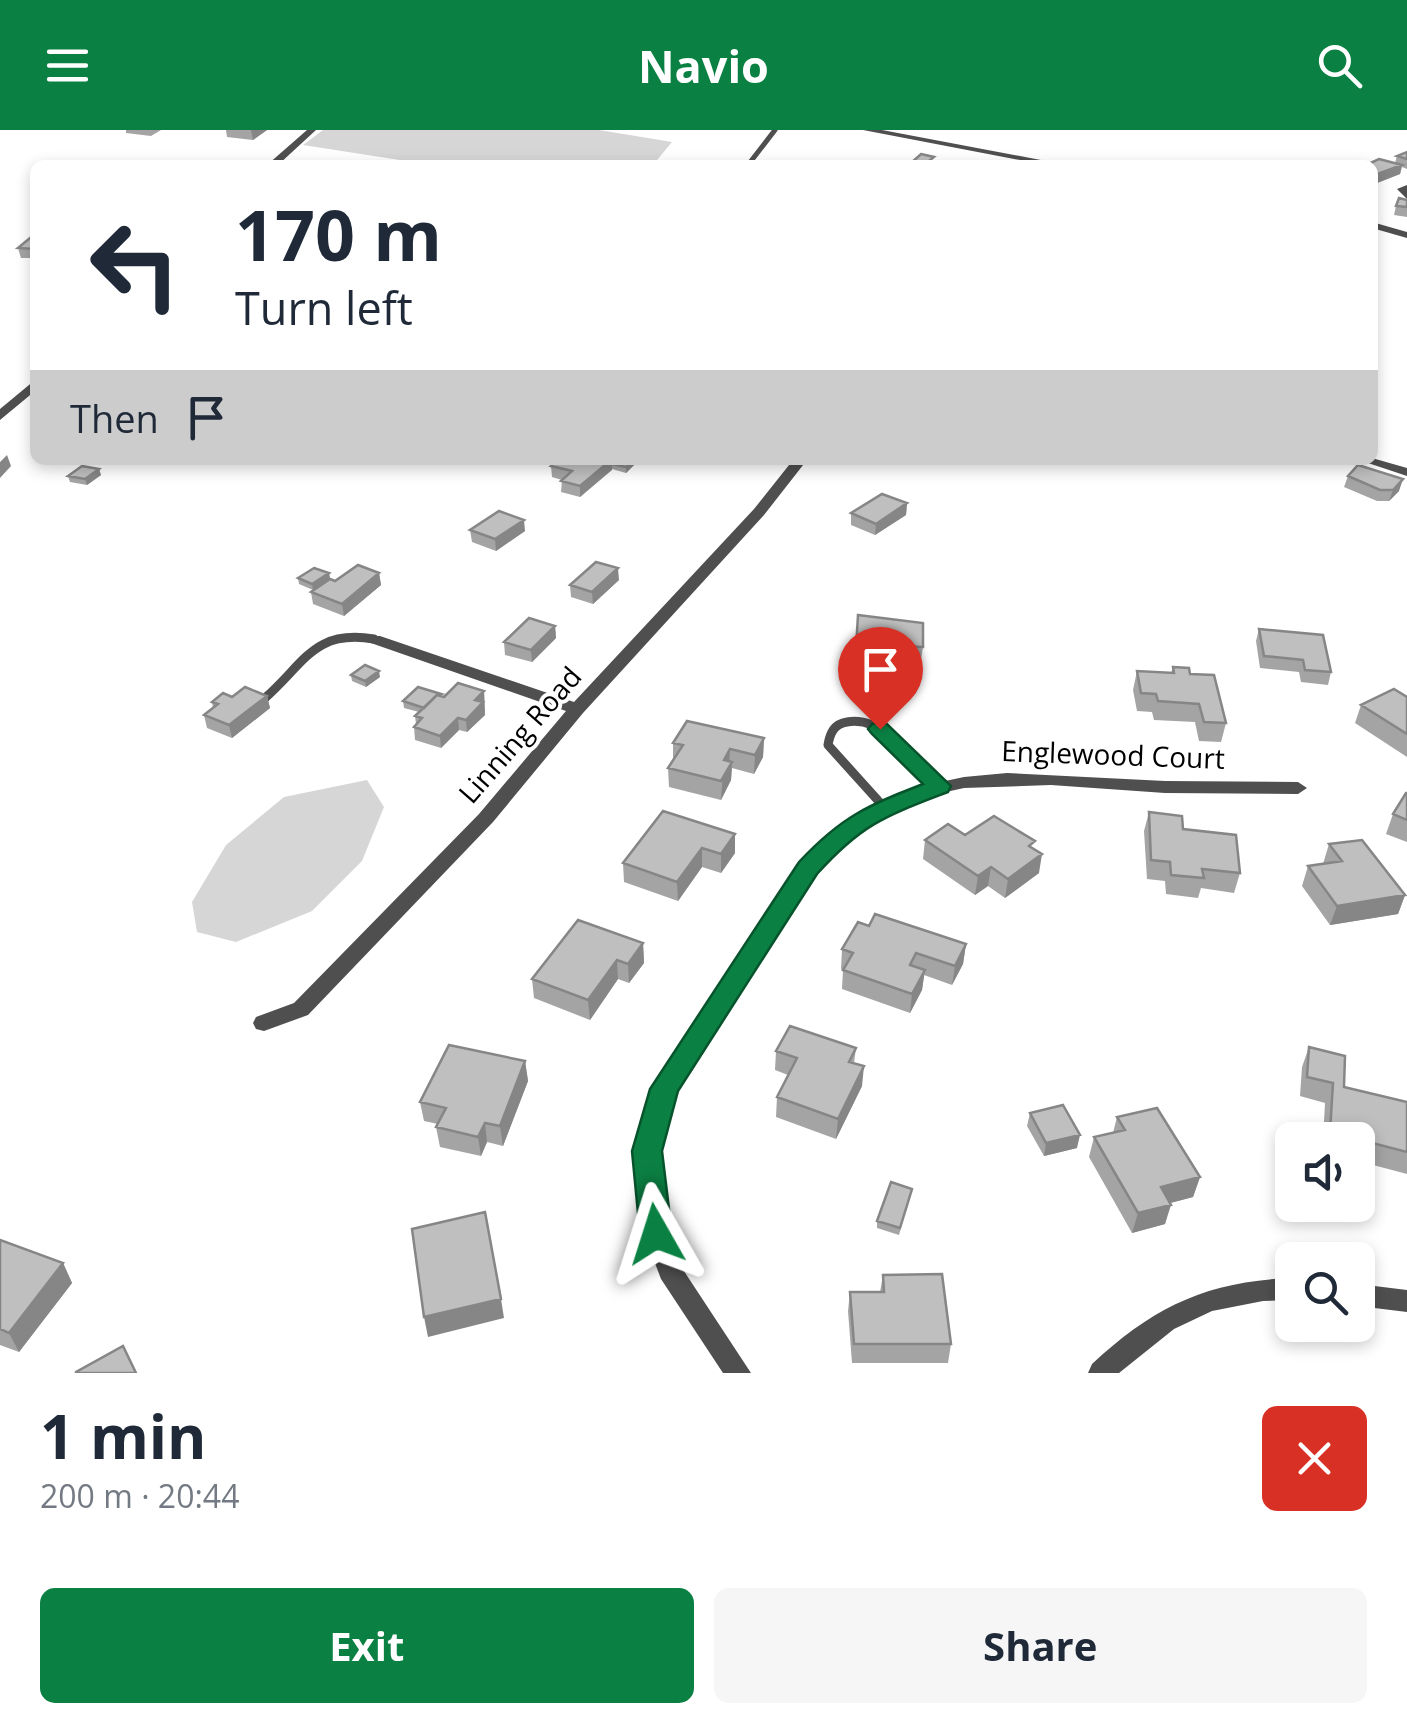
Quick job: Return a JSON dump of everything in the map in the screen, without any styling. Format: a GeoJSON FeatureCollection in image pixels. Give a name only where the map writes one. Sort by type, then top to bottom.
{"type":"FeatureCollection","features":[{"type":"Feature","properties":{"kind":"street"},"geometry":{"type":"LineString","coordinates":[[278,160],[312,130]]}},
{"type":"Feature","properties":{"kind":"street"},"geometry":{"type":"LineString","coordinates":[[873,131],[1034,160]]}},
{"type":"Feature","properties":{"kind":"street"},"geometry":{"type":"LineString","coordinates":[[962,158],[974,149]]}},
{"type":"Feature","properties":{"kind":"street"},"geometry":{"type":"LineString","coordinates":[[1407,188],[1402,189],[1407,196]]}},
{"type":"Feature","properties":{"kind":"street"},"geometry":{"type":"LineString","coordinates":[[1378,227],[1407,235]]}},
{"type":"Feature","properties":{"kind":"street"},"geometry":{"type":"LineString","coordinates":[[0,416],[30,389]]}},
{"type":"Feature","properties":{"kind":"street"},"geometry":{"type":"LineString","coordinates":[[1378,464],[1407,472]]}},
{"type":"Feature","properties":{"kind":"street","name":"Linning Road"},"geometry":{"type":"LineString","coordinates":[[264,1023],[302,1009],[486,818],[576,709],[759,512],[796,465]]}},
{"type":"Feature","properties":{"kind":"street"},"geometry":{"type":"LineString","coordinates":[[374,639],[576,709]]}},
{"type":"Feature","properties":{"kind":"street","name":"Englewood Court"},"geometry":{"type":"LineString","coordinates":[[738,1373],[670,1271],[656,1234],[647,1151],[665,1089],[808,868],[850,826],[884,806],[940,786],[979,778],[1047,777],[1147,786],[1298,788]]}},
{"type":"Feature","properties":{"kind":"street"},"geometry":{"type":"LineString","coordinates":[[1101,1373],[1134,1339],[1197,1303],[1224,1294],[1275,1290]]}},
{"type":"Feature","properties":{"kind":"street"},"geometry":{"type":"LineString","coordinates":[[1375,1297],[1407,1301]]}},
{"type":"Feature","properties":{"kind":"lane"},"geometry":{"type":"LineString","coordinates":[[752,160],[775,130]]}},
{"type":"Feature","properties":{"kind":"lane"},"geometry":{"type":"LineString","coordinates":[[265,698],[287,681],[316,644],[339,635],[374,639]]}},
{"type":"Feature","properties":{"kind":"lane"},"geometry":{"type":"LineString","coordinates":[[884,806],[828,745],[831,731],[838,726],[860,720],[880,729],[940,786]]}},
{"type":"Feature","properties":{"kind":"shaded area"},"geometry":{"type":"Polygon","coordinates":[[[323,130],[599,130],[672,142],[657,160],[400,160],[303,145],[323,130]]]}},
{"type":"Feature","properties":{"kind":"shaded area"},"geometry":{"type":"Polygon","coordinates":[[[367,780],[384,807],[362,861],[312,911],[236,942],[197,932],[192,902],[226,845],[284,797],[367,780]]]}},
{"type":"Feature","properties":{"kind":"building"},"geometry":{"type":"Polygon","coordinates":[[[921,154],[934,157],[930,160],[914,160],[921,154]]]}},
{"type":"Feature","properties":{"kind":"building"},"geometry":{"type":"Polygon","coordinates":[[[1379,159],[1402,165],[1378,174],[1379,159]]]}},
{"type":"Feature","properties":{"kind":"building"},"geometry":{"type":"Polygon","coordinates":[[[1399,198],[1407,200],[1407,207],[1396,206],[1399,198]]]}},
{"type":"Feature","properties":{"kind":"building"},"geometry":{"type":"Polygon","coordinates":[[[30,238],[30,249],[18,248],[30,238]]]}},
{"type":"Feature","properties":{"kind":"building"},"geometry":{"type":"Polygon","coordinates":[[[605,465],[580,486],[561,481],[572,471],[551,466],[605,465]]]}},
{"type":"Feature","properties":{"kind":"building"},"geometry":{"type":"Polygon","coordinates":[[[1358,465],[1403,479],[1393,490],[1380,490],[1348,476],[1358,465]]]}},
{"type":"Feature","properties":{"kind":"building"},"geometry":{"type":"Polygon","coordinates":[[[82,466],[99,469],[85,479],[68,476],[82,466]]]}},
{"type":"Feature","properties":{"kind":"building"},"geometry":{"type":"Polygon","coordinates":[[[882,494],[907,503],[876,524],[851,513],[882,494]]]}},
{"type":"Feature","properties":{"kind":"building"},"geometry":{"type":"Polygon","coordinates":[[[499,511],[524,520],[495,539],[470,530],[499,511]]]}},
{"type":"Feature","properties":{"kind":"building"},"geometry":{"type":"Polygon","coordinates":[[[596,562],[618,568],[592,592],[570,585],[596,562]]]}},
{"type":"Feature","properties":{"kind":"building"},"geometry":{"type":"Polygon","coordinates":[[[358,565],[379,573],[342,604],[311,592],[330,579],[335,581],[358,565]]]}},
{"type":"Feature","properties":{"kind":"building"},"geometry":{"type":"Polygon","coordinates":[[[314,568],[329,573],[312,584],[298,578],[314,568]]]}},
{"type":"Feature","properties":{"kind":"building"},"geometry":{"type":"Polygon","coordinates":[[[858,615],[923,623],[923,647],[856,648],[858,615]]]}},
{"type":"Feature","properties":{"kind":"building"},"geometry":{"type":"Polygon","coordinates":[[[529,618],[555,626],[531,650],[504,642],[529,618]]]}},
{"type":"Feature","properties":{"kind":"building"},"geometry":{"type":"Polygon","coordinates":[[[1259,629],[1323,635],[1331,672],[1305,670],[1303,660],[1264,656],[1259,629]]]}},
{"type":"Feature","properties":{"kind":"building"},"geometry":{"type":"Polygon","coordinates":[[[365,665],[379,671],[365,681],[351,675],[365,665]]]}},
{"type":"Feature","properties":{"kind":"building"},"geometry":{"type":"Polygon","coordinates":[[[1173,667],[1189,668],[1190,674],[1214,675],[1226,723],[1204,722],[1199,704],[1158,701],[1156,694],[1141,693],[1137,671],[1174,673],[1173,667]]]}},
{"type":"Feature","properties":{"kind":"building"},"geometry":{"type":"Polygon","coordinates":[[[458,683],[484,691],[475,700],[483,702],[466,720],[458,718],[440,736],[414,727],[422,718],[415,716],[437,695],[444,697],[458,683]]]}},
{"type":"Feature","properties":{"kind":"building"},"geometry":{"type":"Polygon","coordinates":[[[245,687],[267,696],[229,725],[204,715],[218,704],[212,702],[223,693],[232,697],[245,687]]]}},
{"type":"Feature","properties":{"kind":"building"},"geometry":{"type":"Polygon","coordinates":[[[418,687],[441,694],[424,708],[403,701],[418,687]]]}},
{"type":"Feature","properties":{"kind":"building"},"geometry":{"type":"Polygon","coordinates":[[[1394,689],[1407,697],[1407,734],[1361,705],[1394,689]]]}},
{"type":"Feature","properties":{"kind":"building"},"geometry":{"type":"Polygon","coordinates":[[[687,721],[764,738],[755,755],[730,749],[724,760],[732,762],[721,781],[668,768],[683,745],[673,743],[687,721]]]}},
{"type":"Feature","properties":{"kind":"building"},"geometry":{"type":"Polygon","coordinates":[[[1407,793],[1407,820],[1393,814],[1407,793]]]}},
{"type":"Feature","properties":{"kind":"building"},"geometry":{"type":"Polygon","coordinates":[[[663,811],[735,834],[721,854],[702,848],[677,882],[623,863],[663,811]]]}},
{"type":"Feature","properties":{"kind":"building"},"geometry":{"type":"Polygon","coordinates":[[[1149,812],[1182,816],[1183,829],[1236,835],[1240,873],[1202,869],[1204,878],[1171,875],[1170,862],[1151,860],[1149,812]]]}},
{"type":"Feature","properties":{"kind":"building"},"geometry":{"type":"Polygon","coordinates":[[[994,816],[1035,841],[1029,846],[1042,854],[1008,879],[991,867],[978,876],[925,840],[948,824],[965,835],[994,816]]]}},
{"type":"Feature","properties":{"kind":"building"},"geometry":{"type":"Polygon","coordinates":[[[1362,840],[1405,895],[1337,906],[1308,866],[1342,861],[1329,844],[1362,840]]]}},
{"type":"Feature","properties":{"kind":"building"},"geometry":{"type":"Polygon","coordinates":[[[875,914],[966,944],[955,966],[916,953],[910,965],[925,970],[912,994],[843,970],[853,953],[842,949],[858,922],[869,926],[875,914]]]}},
{"type":"Feature","properties":{"kind":"building"},"geometry":{"type":"Polygon","coordinates":[[[578,920],[643,943],[628,964],[617,960],[588,1000],[532,979],[578,920]]]}},
{"type":"Feature","properties":{"kind":"building"},"geometry":{"type":"Polygon","coordinates":[[[790,1026],[856,1048],[849,1062],[864,1066],[838,1119],[777,1097],[797,1058],[776,1051],[790,1026]]]}},
{"type":"Feature","properties":{"kind":"building"},"geometry":{"type":"Polygon","coordinates":[[[449,1045],[525,1061],[500,1126],[485,1123],[478,1137],[436,1127],[446,1108],[420,1102],[449,1045]]]}},
{"type":"Feature","properties":{"kind":"building"},"geometry":{"type":"Polygon","coordinates":[[[1309,1047],[1345,1056],[1344,1087],[1407,1102],[1407,1152],[1375,1144],[1375,1122],[1331,1122],[1333,1083],[1307,1077],[1309,1047]]]}},
{"type":"Feature","properties":{"kind":"building"},"geometry":{"type":"Polygon","coordinates":[[[1063,1105],[1080,1135],[1046,1143],[1030,1113],[1063,1105]]]}},
{"type":"Feature","properties":{"kind":"building"},"geometry":{"type":"Polygon","coordinates":[[[1157,1108],[1200,1177],[1161,1187],[1171,1205],[1138,1213],[1094,1137],[1125,1130],[1117,1117],[1157,1108]]]}},
{"type":"Feature","properties":{"kind":"building"},"geometry":{"type":"Polygon","coordinates":[[[891,1182],[912,1189],[900,1228],[877,1221],[891,1182]]]}},
{"type":"Feature","properties":{"kind":"building"},"geometry":{"type":"Polygon","coordinates":[[[485,1212],[501,1299],[424,1317],[412,1229],[485,1212]]]}},
{"type":"Feature","properties":{"kind":"building"},"geometry":{"type":"Polygon","coordinates":[[[0,1240],[63,1263],[9,1333],[0,1329],[0,1240]]]}},
{"type":"Feature","properties":{"kind":"building"},"geometry":{"type":"Polygon","coordinates":[[[942,1274],[951,1344],[854,1344],[850,1292],[884,1292],[883,1275],[942,1274]]]}},
{"type":"Feature","properties":{"kind":"building"},"geometry":{"type":"Polygon","coordinates":[[[123,1346],[136,1373],[76,1373],[76,1372],[123,1346]]]}},
{"type":"Feature","properties":{"kind":"route"},"geometry":{"type":"LineString","coordinates":[[656,1234],[647,1151],[665,1089],[748,958],[808,868],[834,840],[884,806],[940,786],[880,729]]}}]}
